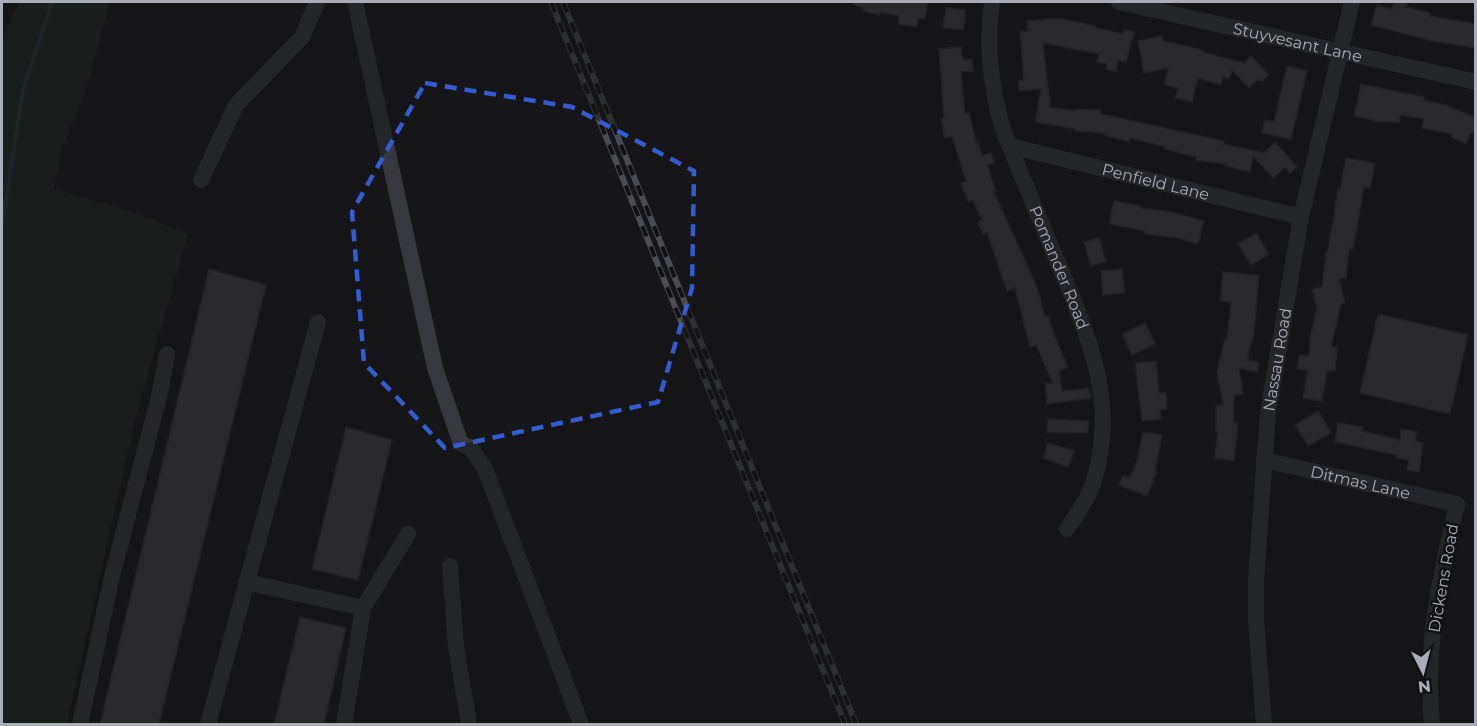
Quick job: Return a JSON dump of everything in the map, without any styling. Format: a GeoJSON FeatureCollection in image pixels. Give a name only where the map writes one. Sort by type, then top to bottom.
{"type":"FeatureCollection","features":[{"type":"Feature","properties":{"kind":"street"},"geometry":{"type":"LineString","coordinates":[[201,180],[236,105],[302,37],[317,2]]}},
{"type":"Feature","properties":{"kind":"street"},"geometry":{"type":"LineString","coordinates":[[355,2],[435,368],[462,444],[471,448],[485,469],[581,724]]}},
{"type":"Feature","properties":{"kind":"street","name":"Pomander Road"},"geometry":{"type":"LineString","coordinates":[[992,2],[989,62],[1000,121],[1082,321],[1099,373],[1103,398],[1104,428],[1095,479],[1084,504],[1067,529]]}},
{"type":"Feature","properties":{"kind":"street","name":"Stuyvesant Lane"},"geometry":{"type":"LineString","coordinates":[[1119,2],[1476,82]]}},
{"type":"Feature","properties":{"kind":"street","name":"Nassau Road"},"geometry":{"type":"LineString","coordinates":[[1264,724],[1256,620],[1269,402],[1301,217],[1352,2]]}},
{"type":"Feature","properties":{"kind":"street","name":"Penfield Lane"},"geometry":{"type":"LineString","coordinates":[[1010,146],[1301,217]]}},
{"type":"Feature","properties":{"kind":"street"},"geometry":{"type":"LineString","coordinates":[[208,724],[318,322]]}},
{"type":"Feature","properties":{"kind":"street"},"geometry":{"type":"LineString","coordinates":[[80,724],[112,576],[159,397],[167,354]]}},
{"type":"Feature","properties":{"kind":"street","name":"Ditmas Lane"},"geometry":{"type":"LineString","coordinates":[[1264,460],[1457,504]]}},
{"type":"Feature","properties":{"kind":"street","name":"Dickens Road"},"geometry":{"type":"LineString","coordinates":[[1432,724],[1430,662],[1432,630],[1457,504]]}},
{"type":"Feature","properties":{"kind":"street"},"geometry":{"type":"LineString","coordinates":[[344,724],[363,608],[408,534]]}},
{"type":"Feature","properties":{"kind":"street"},"geometry":{"type":"LineString","coordinates":[[450,566],[456,647],[468,724]]}},
{"type":"Feature","properties":{"kind":"street"},"geometry":{"type":"LineString","coordinates":[[246,582],[363,608]]}},
{"type":"Feature","properties":{"kind":"highlighted area"},"geometry":{"type":"Polygon","coordinates":[[[425,83],[572,107],[694,171],[692,288],[658,402],[445,448],[364,363],[352,212],[425,83]]]}},
{"type":"Feature","properties":{"kind":"shaded area"},"geometry":{"type":"Polygon","coordinates":[[[19,2],[110,2],[85,93],[61,151],[54,189],[130,211],[188,234],[135,420],[67,724],[2,724],[2,40],[19,2]]]}},
{"type":"Feature","properties":{"kind":"building"},"geometry":{"type":"Polygon","coordinates":[[[854,2],[928,2],[925,19],[918,18],[917,27],[898,24],[899,16],[863,11],[864,8],[854,5],[854,2]]]}},
{"type":"Feature","properties":{"kind":"building"},"geometry":{"type":"Polygon","coordinates":[[[1394,2],[1408,2],[1406,7],[1430,13],[1430,16],[1476,24],[1476,48],[1433,41],[1371,25],[1377,5],[1392,9],[1394,2]]]}},
{"type":"Feature","properties":{"kind":"building"},"geometry":{"type":"Polygon","coordinates":[[[946,8],[966,10],[963,30],[943,28],[946,8]]]}},
{"type":"Feature","properties":{"kind":"building"},"geometry":{"type":"Polygon","coordinates":[[[1058,18],[1123,34],[1124,30],[1134,32],[1126,62],[1118,60],[1116,72],[1106,69],[1107,64],[1097,62],[1099,54],[1043,43],[1049,97],[1051,97],[1049,107],[1076,111],[1076,109],[1101,110],[1101,114],[1224,141],[1223,144],[1264,153],[1275,142],[1297,167],[1290,173],[1285,167],[1273,178],[1253,156],[1250,172],[1225,166],[1226,164],[1196,160],[1196,157],[1165,149],[1166,147],[1130,138],[1129,142],[1104,135],[1105,133],[1075,131],[1075,129],[1035,122],[1041,89],[1019,91],[1018,81],[1024,80],[1020,32],[1028,31],[1027,21],[1058,18]]]}},
{"type":"Feature","properties":{"kind":"building"},"geometry":{"type":"Polygon","coordinates":[[[1162,36],[1163,41],[1244,63],[1251,56],[1269,75],[1261,82],[1258,79],[1249,88],[1232,70],[1229,79],[1223,77],[1221,85],[1198,78],[1192,102],[1175,98],[1178,88],[1164,85],[1168,68],[1144,73],[1138,41],[1162,36]]]}},
{"type":"Feature","properties":{"kind":"building"},"geometry":{"type":"Polygon","coordinates":[[[961,47],[963,60],[972,59],[973,71],[961,72],[965,114],[969,113],[976,143],[978,142],[982,155],[991,153],[994,163],[987,165],[996,191],[994,192],[1037,287],[1045,317],[1048,316],[1068,367],[1059,371],[1062,391],[1089,388],[1091,398],[1047,404],[1045,384],[1053,383],[1036,345],[1030,347],[1015,288],[1007,291],[987,232],[983,234],[978,222],[982,220],[973,200],[968,202],[961,183],[966,181],[952,136],[945,138],[941,119],[944,118],[939,49],[961,47]]]}},
{"type":"Feature","properties":{"kind":"building"},"geometry":{"type":"Polygon","coordinates":[[[1287,66],[1307,71],[1291,139],[1262,133],[1265,120],[1274,122],[1287,66]]]}},
{"type":"Feature","properties":{"kind":"building"},"geometry":{"type":"Polygon","coordinates":[[[1361,84],[1424,97],[1423,100],[1446,105],[1476,118],[1476,134],[1471,132],[1466,144],[1451,137],[1452,134],[1422,128],[1424,119],[1401,115],[1399,123],[1354,116],[1361,84]]]}},
{"type":"Feature","properties":{"kind":"building"},"geometry":{"type":"Polygon","coordinates":[[[1346,158],[1375,163],[1370,188],[1364,187],[1353,249],[1349,248],[1346,278],[1339,278],[1345,303],[1341,304],[1331,347],[1337,347],[1335,371],[1327,371],[1322,401],[1303,398],[1308,370],[1298,369],[1299,355],[1309,356],[1310,338],[1317,308],[1312,289],[1322,287],[1326,251],[1328,251],[1338,189],[1340,189],[1346,158]]]}},
{"type":"Feature","properties":{"kind":"building"},"geometry":{"type":"Polygon","coordinates":[[[1114,201],[1141,206],[1141,208],[1172,212],[1204,221],[1198,244],[1178,238],[1145,234],[1145,231],[1109,224],[1114,201]]]}},
{"type":"Feature","properties":{"kind":"building"},"geometry":{"type":"Polygon","coordinates":[[[1256,233],[1269,254],[1251,265],[1238,244],[1256,233]]]}},
{"type":"Feature","properties":{"kind":"building"},"geometry":{"type":"Polygon","coordinates":[[[1099,238],[1106,261],[1091,266],[1084,242],[1099,238]]]}},
{"type":"Feature","properties":{"kind":"building"},"geometry":{"type":"Polygon","coordinates":[[[209,269],[266,285],[159,724],[100,724],[209,269]]]}},
{"type":"Feature","properties":{"kind":"building"},"geometry":{"type":"Polygon","coordinates":[[[1122,269],[1125,293],[1103,295],[1101,271],[1122,269]]]}},
{"type":"Feature","properties":{"kind":"building"},"geometry":{"type":"Polygon","coordinates":[[[1223,272],[1259,275],[1254,333],[1247,360],[1259,362],[1257,372],[1239,368],[1243,394],[1234,395],[1234,423],[1238,422],[1234,461],[1215,458],[1218,432],[1216,432],[1216,405],[1223,405],[1217,372],[1225,338],[1227,339],[1231,302],[1220,301],[1223,272]]]}},
{"type":"Feature","properties":{"kind":"building"},"geometry":{"type":"Polygon","coordinates":[[[1378,314],[1468,335],[1450,414],[1360,393],[1378,314]]]}},
{"type":"Feature","properties":{"kind":"building"},"geometry":{"type":"Polygon","coordinates":[[[1145,323],[1155,344],[1132,355],[1122,334],[1145,323]]]}},
{"type":"Feature","properties":{"kind":"building"},"geometry":{"type":"Polygon","coordinates":[[[1156,361],[1159,393],[1166,393],[1167,409],[1160,410],[1161,419],[1142,421],[1135,363],[1156,361]]]}},
{"type":"Feature","properties":{"kind":"building"},"geometry":{"type":"Polygon","coordinates":[[[1318,411],[1331,433],[1308,446],[1295,425],[1318,411]]]}},
{"type":"Feature","properties":{"kind":"building"},"geometry":{"type":"Polygon","coordinates":[[[1048,419],[1089,421],[1088,433],[1047,432],[1048,419]]]}},
{"type":"Feature","properties":{"kind":"building"},"geometry":{"type":"Polygon","coordinates":[[[1338,423],[1363,427],[1362,431],[1400,440],[1401,429],[1417,432],[1415,441],[1423,443],[1419,472],[1407,470],[1409,460],[1397,458],[1397,455],[1335,442],[1338,423]]]}},
{"type":"Feature","properties":{"kind":"building"},"geometry":{"type":"Polygon","coordinates":[[[346,427],[392,440],[358,580],[312,569],[346,427]]]}},
{"type":"Feature","properties":{"kind":"building"},"geometry":{"type":"Polygon","coordinates":[[[1143,432],[1162,435],[1155,470],[1157,471],[1147,496],[1119,485],[1123,475],[1130,478],[1138,457],[1143,432]]]}},
{"type":"Feature","properties":{"kind":"building"},"geometry":{"type":"Polygon","coordinates":[[[1048,443],[1074,451],[1068,467],[1043,458],[1048,443]]]}},
{"type":"Feature","properties":{"kind":"building"},"geometry":{"type":"Polygon","coordinates":[[[300,617],[346,628],[324,724],[274,724],[300,617]]]}},
{"type":"Feature","properties":{"kind":"waterway"},"geometry":{"type":"LineString","coordinates":[[2,225],[23,89],[52,2]]}},
{"type":"Feature","properties":{"kind":"railway"},"geometry":{"type":"LineString","coordinates":[[551,2],[845,724]]}},
{"type":"Feature","properties":{"kind":"railway"},"geometry":{"type":"LineString","coordinates":[[563,2],[856,724]]}}]}
